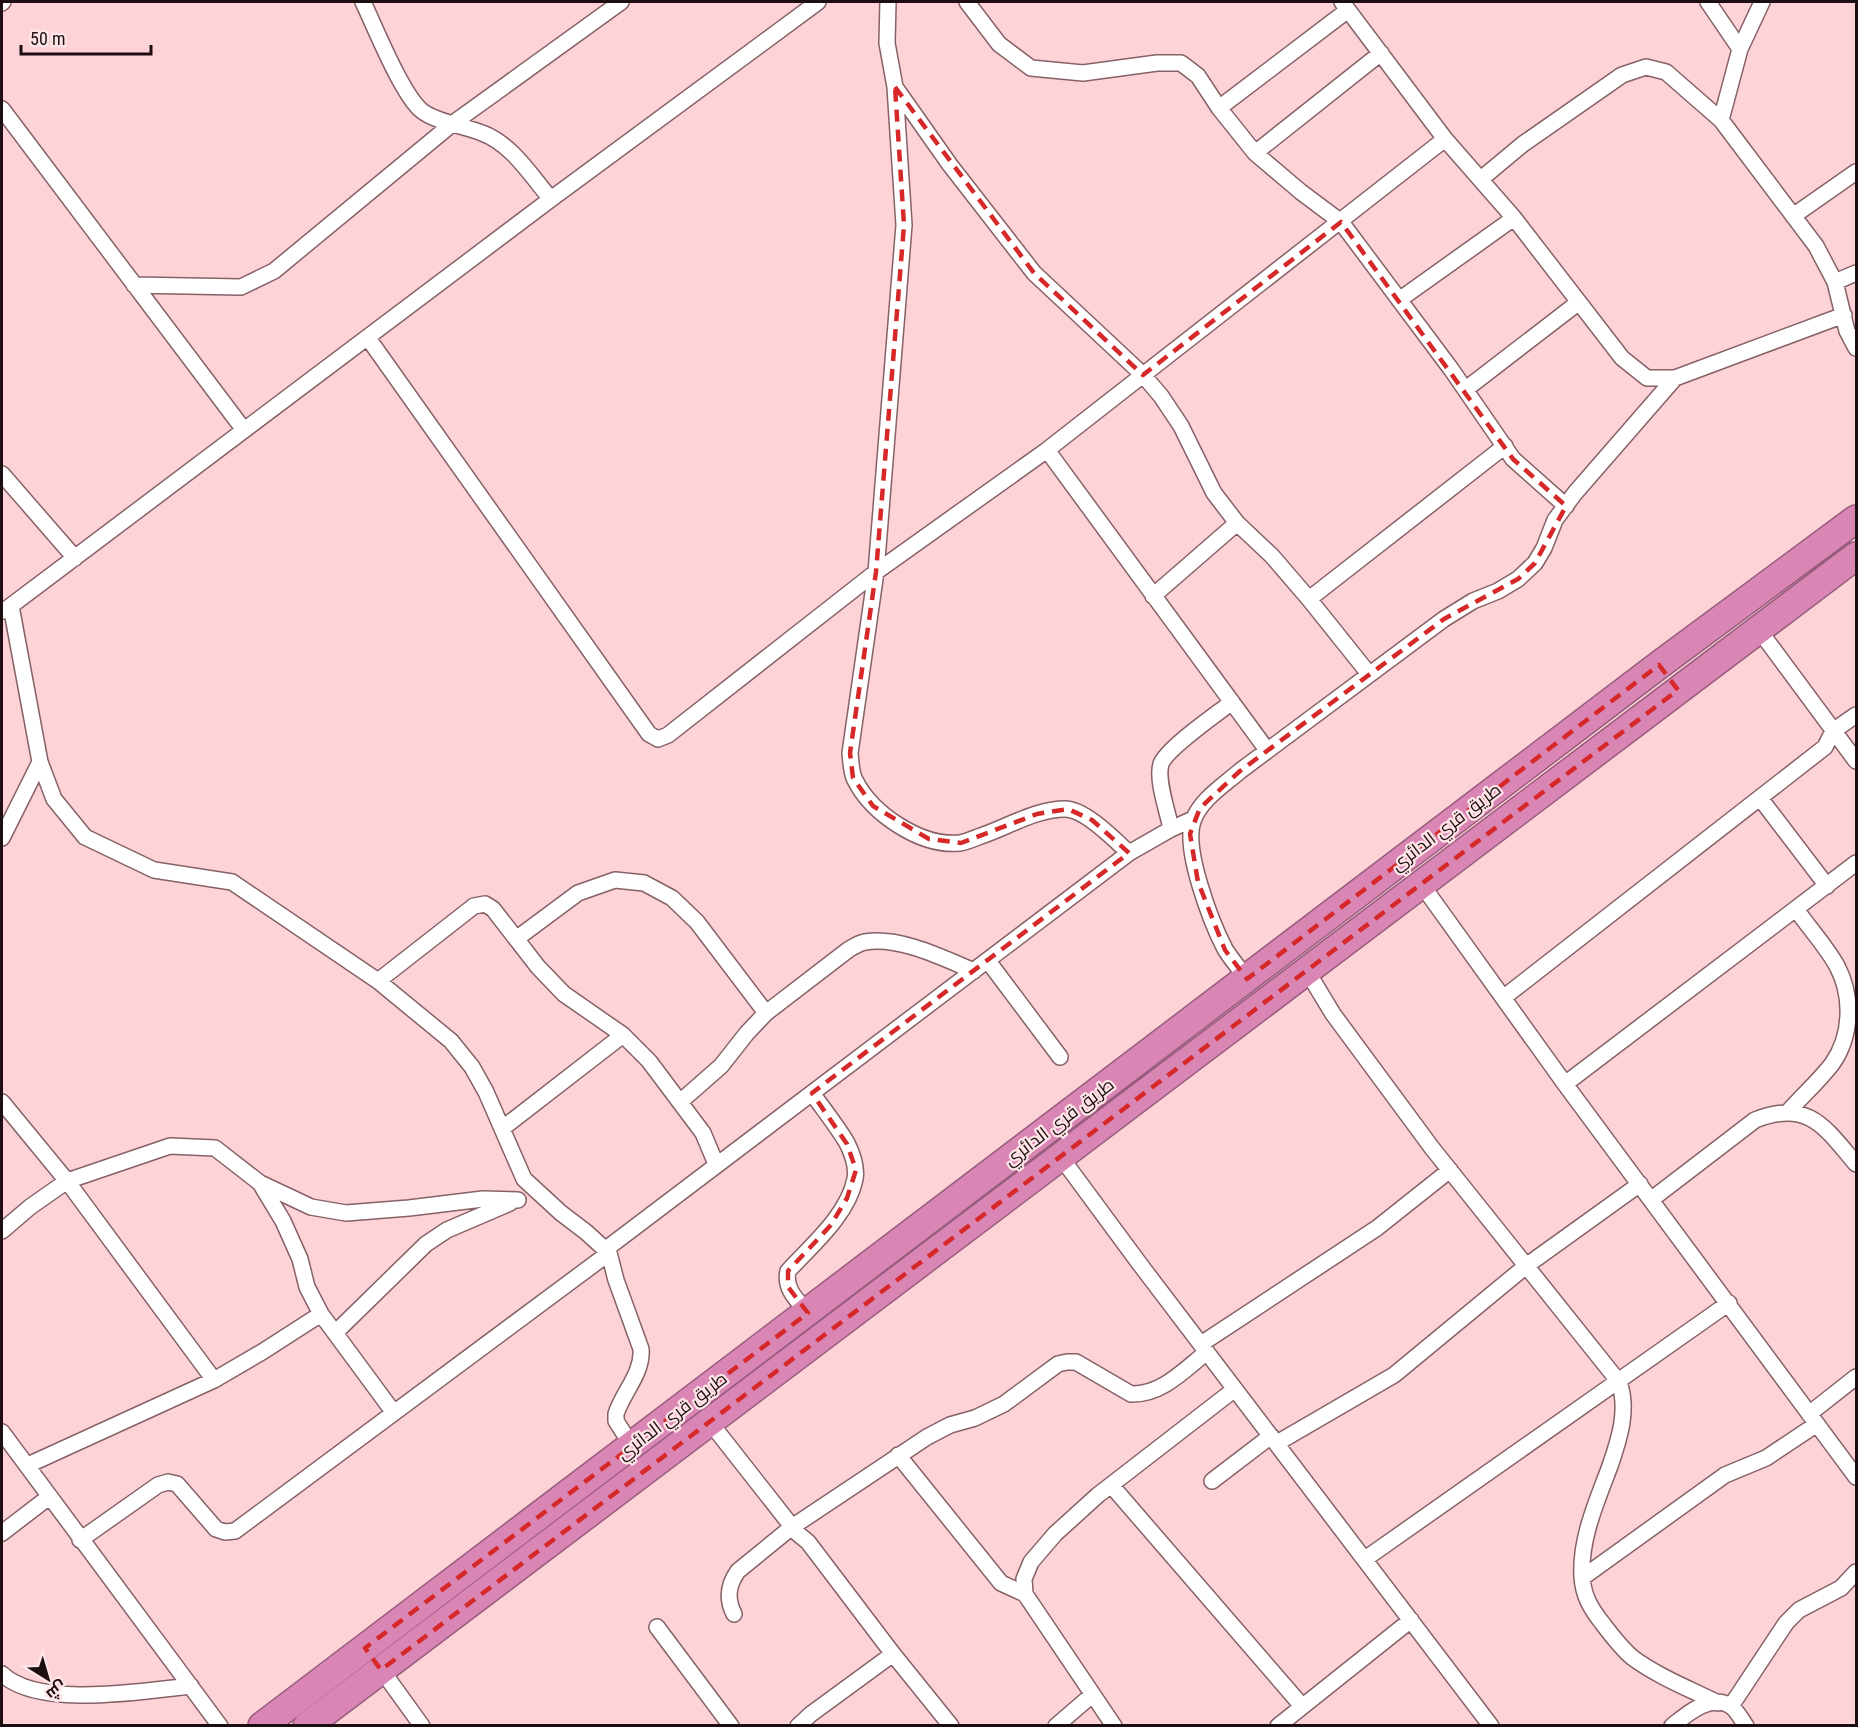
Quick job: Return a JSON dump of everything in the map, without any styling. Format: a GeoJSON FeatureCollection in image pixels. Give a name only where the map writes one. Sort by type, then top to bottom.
{"type":"FeatureCollection","features":[{"type":"Feature","properties":{"kind":"highway","name":"طريق قري الدائري"},"geometry":{"type":"LineString","coordinates":[[262,1725],[808,1313],[1659,664],[1857,519]]}},
{"type":"Feature","properties":{"kind":"highway","name":"طريق قري الدائري"},"geometry":{"type":"LineString","coordinates":[[307,1725],[1857,556]]}},
{"type":"Feature","properties":{"kind":"highway"},"geometry":{"type":"LineString","coordinates":[[1659,664],[1678,690]]}},
{"type":"Feature","properties":{"kind":"street"},"geometry":{"type":"LineString","coordinates":[[363,2],[404,87],[422,111],[452,124],[484,133],[507,147],[551,199]]}},
{"type":"Feature","properties":{"kind":"street"},"geometry":{"type":"LineString","coordinates":[[134,285],[241,286],[274,271],[452,124],[621,2]]}},
{"type":"Feature","properties":{"kind":"street"},"geometry":{"type":"LineString","coordinates":[[632,1446],[616,1421],[616,1414],[637,1372],[642,1356],[608,1251],[538,1194],[524,1179],[503,1128],[472,1067],[460,1052],[378,981],[232,882],[154,870],[86,837],[54,799],[40,762],[6,610],[551,199],[818,2]]}},
{"type":"Feature","properties":{"kind":"street"},"geometry":{"type":"LineString","coordinates":[[888,2],[887,43],[896,87],[904,225],[876,572],[850,753],[853,778],[873,806],[900,826],[929,840],[960,843],[1037,814],[1068,809],[1092,820],[1129,853]]}},
{"type":"Feature","properties":{"kind":"street"},"geometry":{"type":"LineString","coordinates":[[967,2],[999,44],[1031,68],[1083,73],[1157,63],[1180,63],[1197,76],[1255,153],[1300,192],[1341,222],[1466,389],[1513,459],[1566,506]]}},
{"type":"Feature","properties":{"kind":"street"},"geometry":{"type":"LineString","coordinates":[[1708,2],[1740,49]]}},
{"type":"Feature","properties":{"kind":"street"},"geometry":{"type":"LineString","coordinates":[[1721,120],[1740,49],[1762,2]]}},
{"type":"Feature","properties":{"kind":"street"},"geometry":{"type":"LineString","coordinates":[[1219,108],[1345,6],[1445,140],[1514,218],[1622,358],[1647,378],[1675,378],[1844,315]]}},
{"type":"Feature","properties":{"kind":"street"},"geometry":{"type":"LineString","coordinates":[[1255,153],[1381,54]]}},
{"type":"Feature","properties":{"kind":"street"},"geometry":{"type":"LineString","coordinates":[[1481,179],[1523,144],[1622,75],[1646,67],[1666,72],[1721,120],[1816,246],[1835,282],[1847,331],[1857,348]]}},
{"type":"Feature","properties":{"kind":"street"},"geometry":{"type":"LineString","coordinates":[[896,87],[950,165],[1034,273],[1143,375],[1161,396],[1181,426],[1214,493],[1237,523],[1272,556],[1370,674]]}},
{"type":"Feature","properties":{"kind":"street"},"geometry":{"type":"LineString","coordinates":[[2,109],[244,430]]}},
{"type":"Feature","properties":{"kind":"street"},"geometry":{"type":"LineString","coordinates":[[368,338],[649,734],[658,739],[668,735],[876,572],[1047,450],[1445,140]]}},
{"type":"Feature","properties":{"kind":"street"},"geometry":{"type":"LineString","coordinates":[[1793,216],[1857,172]]}},
{"type":"Feature","properties":{"kind":"street"},"geometry":{"type":"LineString","coordinates":[[1399,300],[1514,218]]}},
{"type":"Feature","properties":{"kind":"street"},"geometry":{"type":"LineString","coordinates":[[1835,282],[1857,273]]}},
{"type":"Feature","properties":{"kind":"street"},"geometry":{"type":"LineString","coordinates":[[1466,389],[1579,303]]}},
{"type":"Feature","properties":{"kind":"street"},"geometry":{"type":"LineString","coordinates":[[1247,979],[1225,950],[1198,882],[1190,834],[1193,819],[1211,795],[1267,750],[1444,619],[1473,601],[1498,591],[1518,579],[1535,563],[1556,520],[1575,493],[1675,378]]}},
{"type":"Feature","properties":{"kind":"street"},"geometry":{"type":"LineString","coordinates":[[1309,599],[1505,446]]}},
{"type":"Feature","properties":{"kind":"street"},"geometry":{"type":"LineString","coordinates":[[1047,450],[1267,750]]}},
{"type":"Feature","properties":{"kind":"street"},"geometry":{"type":"LineString","coordinates":[[2,474],[75,558]]}},
{"type":"Feature","properties":{"kind":"street"},"geometry":{"type":"LineString","coordinates":[[1153,596],[1237,523]]}},
{"type":"Feature","properties":{"kind":"street"},"geometry":{"type":"LineString","coordinates":[[1759,630],[1857,760]]}},
{"type":"Feature","properties":{"kind":"street"},"geometry":{"type":"LineString","coordinates":[[1171,829],[1160,781],[1161,763],[1178,745],[1232,702]]}},
{"type":"Feature","properties":{"kind":"street"},"geometry":{"type":"LineString","coordinates":[[1503,998],[1825,747],[1833,731],[1857,715]]}},
{"type":"Feature","properties":{"kind":"street"},"geometry":{"type":"LineString","coordinates":[[2,838],[40,762]]}},
{"type":"Feature","properties":{"kind":"street"},"geometry":{"type":"LineString","coordinates":[[1760,798],[1827,886]]}},
{"type":"Feature","properties":{"kind":"street"},"geometry":{"type":"LineString","coordinates":[[80,1540],[158,1485],[168,1482],[177,1484],[216,1529],[225,1532],[235,1531],[608,1251],[716,1164],[1129,853],[1193,819]]}},
{"type":"Feature","properties":{"kind":"street"},"geometry":{"type":"LineString","coordinates":[[1565,1084],[1857,863]]}},
{"type":"Feature","properties":{"kind":"street"},"geometry":{"type":"LineString","coordinates":[[516,939],[578,893],[615,880],[644,883],[672,898],[697,922],[766,1013]]}},
{"type":"Feature","properties":{"kind":"street"},"geometry":{"type":"LineString","coordinates":[[1422,885],[1565,1084],[1857,1477]]}},
{"type":"Feature","properties":{"kind":"street"},"geometry":{"type":"LineString","coordinates":[[378,981],[474,906],[484,904],[493,909],[538,967],[564,994],[623,1035],[649,1061],[703,1133],[716,1164]]}},
{"type":"Feature","properties":{"kind":"street"},"geometry":{"type":"LineString","coordinates":[[1788,1112],[1833,1063],[1844,1042],[1849,1022],[1846,994],[1837,967],[1796,909]]}},
{"type":"Feature","properties":{"kind":"street"},"geometry":{"type":"LineString","coordinates":[[680,1102],[721,1066],[766,1013],[848,950],[862,942],[895,943],[934,954],[974,971]]}},
{"type":"Feature","properties":{"kind":"street"},"geometry":{"type":"LineString","coordinates":[[988,961],[1060,1057]]}},
{"type":"Feature","properties":{"kind":"street"},"geometry":{"type":"LineString","coordinates":[[1306,971],[1333,1014],[1450,1170],[1619,1382],[1624,1407],[1618,1442],[1586,1533],[1582,1578],[1583,1592],[1590,1607],[1612,1636],[1632,1657],[1659,1675],[1725,1705],[1746,1725]]}},
{"type":"Feature","properties":{"kind":"street"},"geometry":{"type":"LineString","coordinates":[[503,1128],[623,1035]]}},
{"type":"Feature","properties":{"kind":"street"},"geometry":{"type":"LineString","coordinates":[[808,1313],[788,1287],[786,1280],[788,1271],[831,1225],[847,1198],[855,1180],[856,1170],[847,1144],[812,1093]]}},
{"type":"Feature","properties":{"kind":"street"},"geometry":{"type":"LineString","coordinates":[[2,1102],[67,1181],[214,1380]]}},
{"type":"Feature","properties":{"kind":"street"},"geometry":{"type":"LineString","coordinates":[[1652,1199],[1755,1120],[1771,1113],[1800,1114],[1823,1125],[1857,1164]]}},
{"type":"Feature","properties":{"kind":"street"},"geometry":{"type":"LineString","coordinates":[[2,1231],[30,1207],[67,1181],[170,1146],[214,1148],[260,1183],[311,1207],[346,1213],[483,1199],[518,1200]]}},
{"type":"Feature","properties":{"kind":"street"},"geometry":{"type":"LineString","coordinates":[[1060,1156],[1491,1725]]}},
{"type":"Feature","properties":{"kind":"street"},"geometry":{"type":"LineString","coordinates":[[735,1614],[729,1600],[729,1593],[733,1578],[738,1571],[792,1527],[898,1455],[950,1425],[975,1418],[1004,1404],[1058,1364],[1076,1362],[1131,1394],[1156,1390],[1204,1348],[1377,1228],[1450,1170]]}},
{"type":"Feature","properties":{"kind":"street"},"geometry":{"type":"LineString","coordinates":[[260,1183],[283,1221],[300,1259],[307,1287],[321,1314],[394,1413]]}},
{"type":"Feature","properties":{"kind":"street"},"geometry":{"type":"LineString","coordinates":[[1212,1481],[1274,1440],[1394,1376],[1526,1266],[1640,1184]]}},
{"type":"Feature","properties":{"kind":"street"},"geometry":{"type":"LineString","coordinates":[[335,1333],[426,1244],[447,1230],[538,1194]]}},
{"type":"Feature","properties":{"kind":"street"},"geometry":{"type":"LineString","coordinates":[[1365,1559],[1729,1304]]}},
{"type":"Feature","properties":{"kind":"street"},"geometry":{"type":"LineString","coordinates":[[28,1465],[214,1380],[321,1314]]}},
{"type":"Feature","properties":{"kind":"street"},"geometry":{"type":"LineString","coordinates":[[1582,1578],[1725,1475],[1766,1458],[1813,1419],[1857,1377]]}},
{"type":"Feature","properties":{"kind":"street"},"geometry":{"type":"LineString","coordinates":[[1024,1594],[1024,1579],[1031,1562],[1055,1534],[1111,1485],[1235,1389]]}},
{"type":"Feature","properties":{"kind":"street"},"geometry":{"type":"LineString","coordinates":[[709,1421],[792,1527],[808,1542],[893,1654],[951,1725]]}},
{"type":"Feature","properties":{"kind":"street"},"geometry":{"type":"LineString","coordinates":[[2,1432],[80,1540],[220,1725]]}},
{"type":"Feature","properties":{"kind":"street"},"geometry":{"type":"LineString","coordinates":[[898,1455],[1000,1583],[1024,1594],[1114,1725]]}},
{"type":"Feature","properties":{"kind":"street"},"geometry":{"type":"LineString","coordinates":[[1111,1485],[1302,1706]]}},
{"type":"Feature","properties":{"kind":"street"},"geometry":{"type":"LineString","coordinates":[[2,1533],[49,1497]]}},
{"type":"Feature","properties":{"kind":"street"},"geometry":{"type":"LineString","coordinates":[[1725,1705],[1785,1623],[1799,1610],[1841,1588],[1857,1572]]}},
{"type":"Feature","properties":{"kind":"street"},"geometry":{"type":"LineString","coordinates":[[1278,1725],[1411,1620]]}},
{"type":"Feature","properties":{"kind":"street"},"geometry":{"type":"LineString","coordinates":[[657,1628],[731,1725]]}},
{"type":"Feature","properties":{"kind":"street"},"geometry":{"type":"LineString","coordinates":[[365,1648],[422,1725]]}},
{"type":"Feature","properties":{"kind":"street"},"geometry":{"type":"LineString","coordinates":[[798,1725],[893,1654]]}},
{"type":"Feature","properties":{"kind":"street"},"geometry":{"type":"LineString","coordinates":[[2,1674],[9,1681],[38,1692],[102,1696],[191,1686]]}},
{"type":"Feature","properties":{"kind":"street"},"geometry":{"type":"LineString","coordinates":[[1056,1725],[1092,1695]]}},
{"type":"Feature","properties":{"kind":"street"},"geometry":{"type":"LineString","coordinates":[[1672,1725],[1707,1703],[1725,1705]]}},
{"type":"Feature","properties":{"kind":"highlighted area"},"geometry":{"type":"Polygon","coordinates":[[[895,87],[1034,273],[1143,375],[1341,222],[1513,459],[1566,506],[1535,563],[1518,579],[1444,619],[1240,771],[1200,808],[1190,834],[1198,882],[1225,950],[1247,979],[1659,665],[1678,690],[381,1670],[365,1648],[808,1313],[788,1287],[788,1271],[831,1225],[847,1198],[856,1170],[847,1144],[812,1093],[1129,853],[1092,820],[1068,809],[1037,814],[961,843],[929,839],[873,806],[853,778],[850,753],[876,572],[904,225],[895,87]]]}}]}
